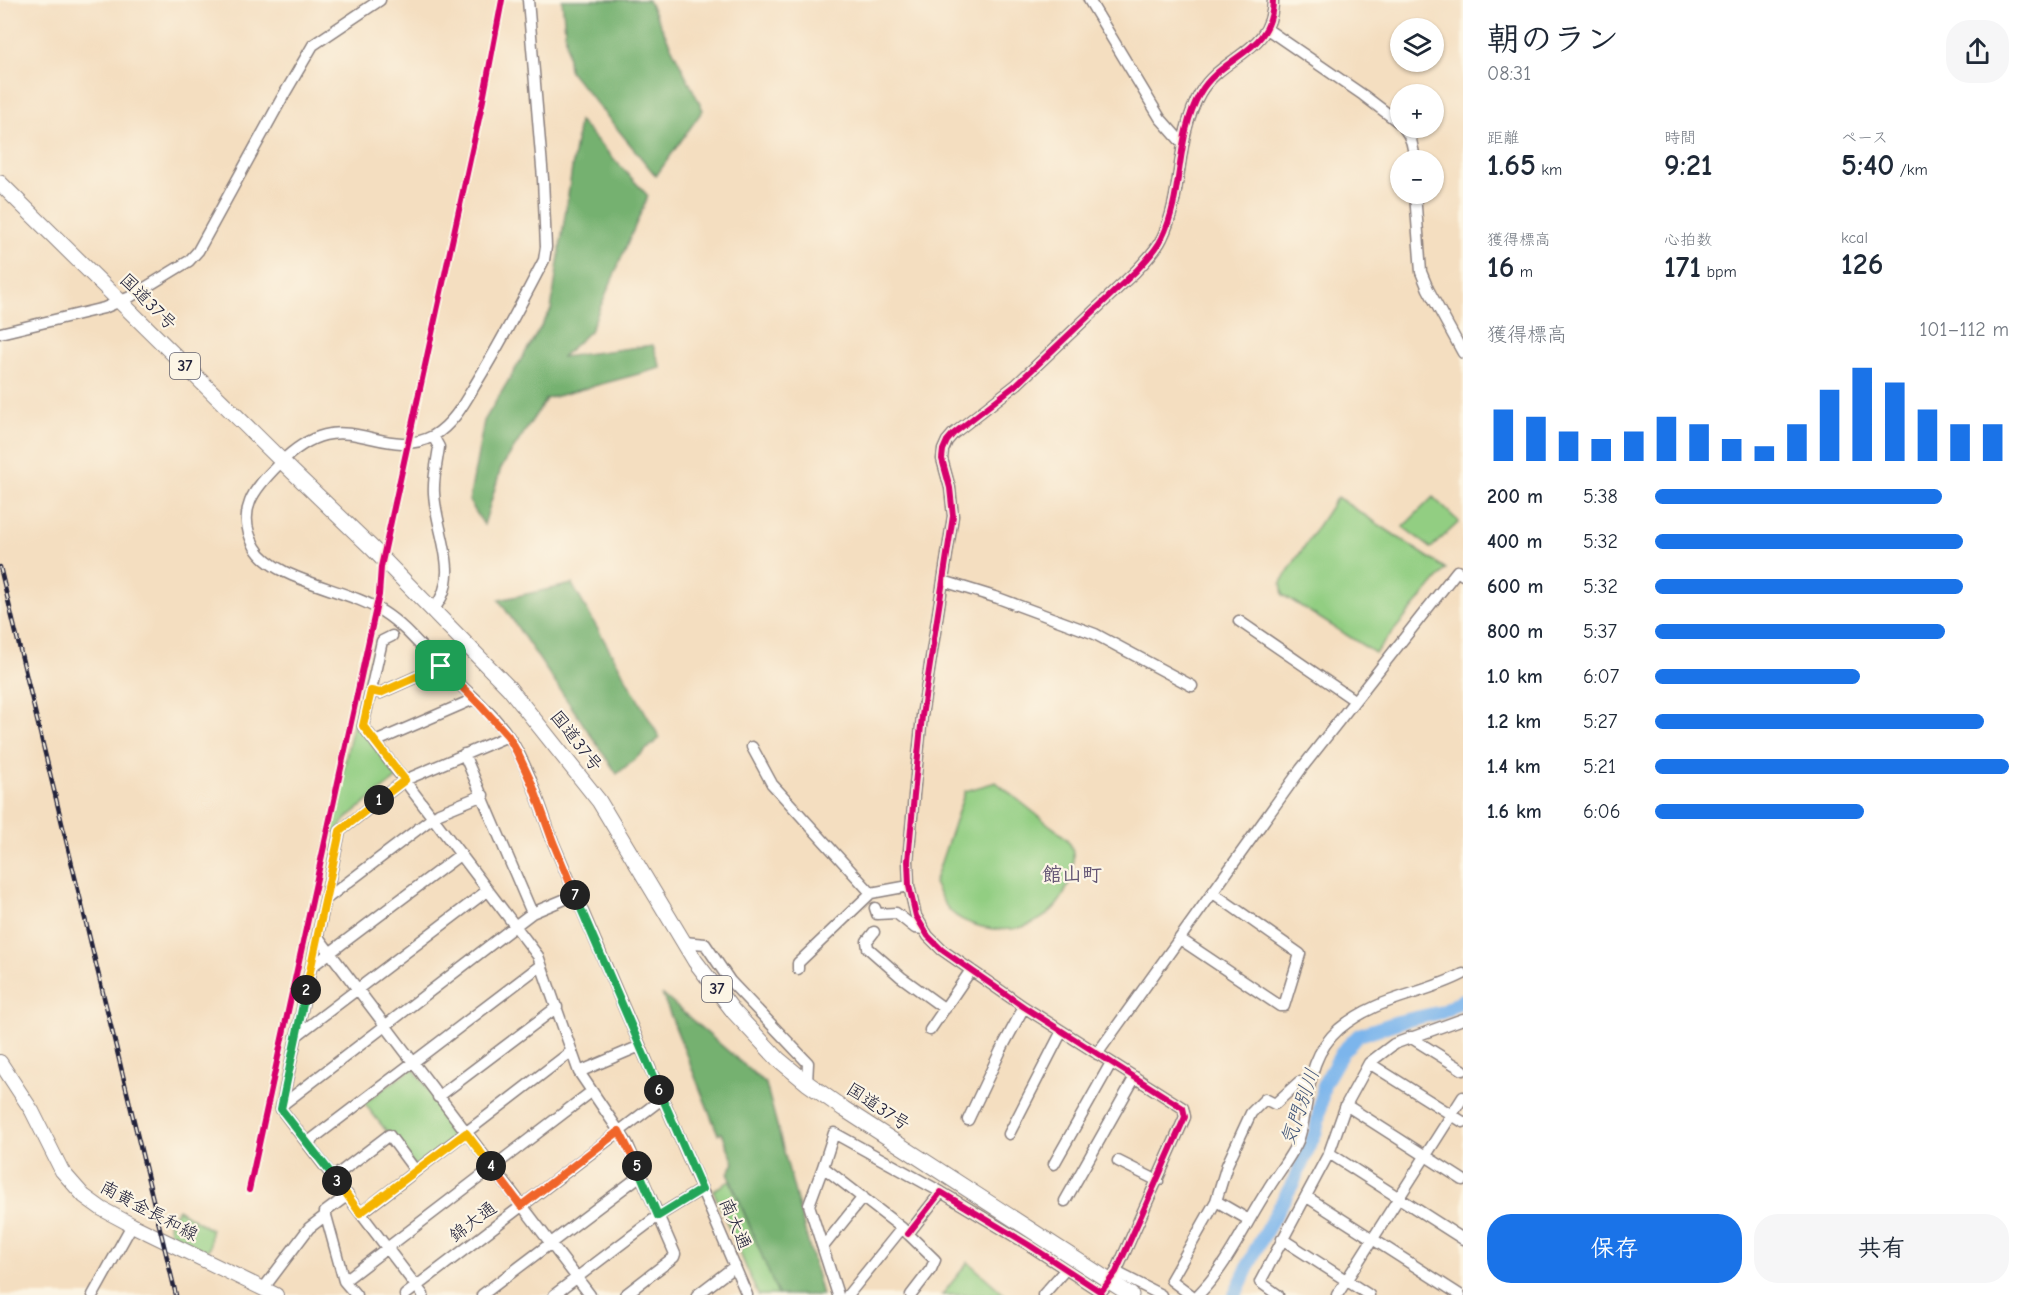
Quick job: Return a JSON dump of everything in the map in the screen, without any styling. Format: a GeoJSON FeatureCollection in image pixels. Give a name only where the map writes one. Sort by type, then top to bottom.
{"type":"FeatureCollection","features":[{"type":"Feature","properties":{"kind":"highway","name":"国道37号"},"geometry":{"type":"LineString","coordinates":[[0,183],[372,548],[509,688],[599,801],[695,962],[734,1012],[778,1059],[844,1109],[1113,1277],[1131,1295]]}},
{"type":"Feature","properties":{"kind":"main road","name":"南黄金長和線"},"geometry":{"type":"LineString","coordinates":[[0,1062],[32,1111],[58,1166],[76,1189],[102,1209],[132,1225],[270,1292]]}},
{"type":"Feature","properties":{"kind":"street"},"geometry":{"type":"LineString","coordinates":[[0,333],[104,308],[130,297],[189,261],[198,251],[313,45],[380,0]]}},
{"type":"Feature","properties":{"kind":"street"},"geometry":{"type":"LineString","coordinates":[[433,610],[441,600],[447,583],[448,570],[434,494],[434,478],[440,447],[433,436],[445,427],[458,412],[500,344],[544,260],[546,247],[543,179],[528,0]]}},
{"type":"Feature","properties":{"kind":"street"},"geometry":{"type":"LineString","coordinates":[[1089,0],[1160,118],[1183,144]]}},
{"type":"Feature","properties":{"kind":"street"},"geometry":{"type":"LineString","coordinates":[[838,1295],[809,1205],[834,1133],[941,1192],[1101,1292],[1113,1277],[1185,1117],[1183,1108],[1024,1007],[942,950],[916,916],[909,886],[908,861],[922,716],[952,516],[950,488],[942,459],[947,441],[1017,384],[1153,253],[1170,218],[1183,144],[1192,109],[1210,80],[1255,46],[1267,30],[1272,18],[1273,0]]}},
{"type":"Feature","properties":{"kind":"street"},"geometry":{"type":"LineString","coordinates":[[1267,30],[1363,95],[1390,116]]}},
{"type":"Feature","properties":{"kind":"street"},"geometry":{"type":"LineString","coordinates":[[1416,204],[1421,272],[1463,353]]}},
{"type":"Feature","properties":{"kind":"street","name":"南大通"},"geometry":{"type":"LineString","coordinates":[[433,436],[420,441],[397,444],[343,434],[326,435],[302,446],[282,461],[251,496],[247,508],[247,524],[255,548],[276,568],[358,598],[383,611],[406,630],[508,736],[532,784],[575,895],[747,1295]]}},
{"type":"Feature","properties":{"kind":"street"},"geometry":{"type":"LineString","coordinates":[[1097,1054],[1255,831],[1354,700],[1457,571],[1463,575]]}},
{"type":"Feature","properties":{"kind":"street"},"geometry":{"type":"LineString","coordinates":[[943,581],[998,598],[1095,634],[1192,686]]}},
{"type":"Feature","properties":{"kind":"street"},"geometry":{"type":"LineString","coordinates":[[1239,621],[1354,700]]}},
{"type":"Feature","properties":{"kind":"street"},"geometry":{"type":"LineString","coordinates":[[392,636],[382,641],[363,726],[538,956],[579,1072],[627,1143],[675,1254],[625,1295]]}},
{"type":"Feature","properties":{"kind":"street"},"geometry":{"type":"LineString","coordinates":[[371,691],[380,693],[441,666]]}},
{"type":"Feature","properties":{"kind":"street"},"geometry":{"type":"LineString","coordinates":[[375,742],[474,699]]}},
{"type":"Feature","properties":{"kind":"street"},"geometry":{"type":"LineString","coordinates":[[419,1291],[281,1109],[340,831],[405,780],[508,736]]}},
{"type":"Feature","properties":{"kind":"street"},"geometry":{"type":"LineString","coordinates":[[752,747],[778,791],[871,893]]}},
{"type":"Feature","properties":{"kind":"street"},"geometry":{"type":"LineString","coordinates":[[465,754],[532,913]]}},
{"type":"Feature","properties":{"kind":"street"},"geometry":{"type":"LineString","coordinates":[[326,898],[434,818],[483,795]]}},
{"type":"Feature","properties":{"kind":"street"},"geometry":{"type":"LineString","coordinates":[[311,967],[461,854]]}},
{"type":"Feature","properties":{"kind":"street"},"geometry":{"type":"LineString","coordinates":[[798,969],[798,963],[814,945],[871,893],[909,886]]}},
{"type":"Feature","properties":{"kind":"street"},"geometry":{"type":"LineString","coordinates":[[296,1036],[488,890]]}},
{"type":"Feature","properties":{"kind":"street"},"geometry":{"type":"LineString","coordinates":[[1180,939],[1280,1006],[1284,1006],[1300,954],[1213,892]]}},
{"type":"Feature","properties":{"kind":"street"},"geometry":{"type":"LineString","coordinates":[[282,1105],[532,913],[575,895]]}},
{"type":"Feature","properties":{"kind":"street"},"geometry":{"type":"LineString","coordinates":[[875,908],[877,914],[896,913],[915,928],[924,929]]}},
{"type":"Feature","properties":{"kind":"street"},"geometry":{"type":"LineString","coordinates":[[874,932],[867,941],[868,948],[901,977],[945,1009]]}},
{"type":"Feature","properties":{"kind":"street"},"geometry":{"type":"LineString","coordinates":[[318,937],[384,1027],[590,1295]]}},
{"type":"Feature","properties":{"kind":"street"},"geometry":{"type":"LineString","coordinates":[[307,1143],[542,965]]}},
{"type":"Feature","properties":{"kind":"street"},"geometry":{"type":"LineString","coordinates":[[930,1030],[971,970]]}},
{"type":"Feature","properties":{"kind":"street"},"geometry":{"type":"LineString","coordinates":[[1198,1295],[1222,1267],[1299,1140],[1308,1084],[1323,1049],[1337,1031],[1376,1005],[1463,974]]}},
{"type":"Feature","properties":{"kind":"street"},"geometry":{"type":"LineString","coordinates":[[438,1097],[557,1007]]}},
{"type":"Feature","properties":{"kind":"street"},"geometry":{"type":"LineString","coordinates":[[969,1120],[1001,1050],[1024,1007]]}},
{"type":"Feature","properties":{"kind":"street"},"geometry":{"type":"LineString","coordinates":[[1278,1295],[1260,1282],[1329,1153],[1346,1105],[1369,1063],[1394,1044],[1463,1019]]}},
{"type":"Feature","properties":{"kind":"street"},"geometry":{"type":"LineString","coordinates":[[1009,1134],[1062,1031]]}},
{"type":"Feature","properties":{"kind":"street"},"geometry":{"type":"LineString","coordinates":[[1410,1037],[1463,1070]]}},
{"type":"Feature","properties":{"kind":"street"},"geometry":{"type":"LineString","coordinates":[[579,1072],[640,1046]]}},
{"type":"Feature","properties":{"kind":"street"},"geometry":{"type":"LineString","coordinates":[[360,1213],[572,1051]]}},
{"type":"Feature","properties":{"kind":"street"},"geometry":{"type":"LineString","coordinates":[[1054,1164],[1111,1063]]}},
{"type":"Feature","properties":{"kind":"street"},"geometry":{"type":"LineString","coordinates":[[1369,1063],[1463,1122]]}},
{"type":"Feature","properties":{"kind":"street"},"geometry":{"type":"LineString","coordinates":[[1065,1201],[1135,1077]]}},
{"type":"Feature","properties":{"kind":"street"},"geometry":{"type":"LineString","coordinates":[[1191,1295],[1171,1280],[1216,1201],[1227,1165],[1251,1113],[1265,1099],[1275,1104],[1299,1082],[1308,1084]]}},
{"type":"Feature","properties":{"kind":"street"},"geometry":{"type":"LineString","coordinates":[[344,1281],[591,1092]]}},
{"type":"Feature","properties":{"kind":"street"},"geometry":{"type":"LineString","coordinates":[[1337,1295],[1463,1097]]}},
{"type":"Feature","properties":{"kind":"street","name":"錦大通"},"geometry":{"type":"LineString","coordinates":[[405,1295],[419,1291],[521,1206],[663,1098]]}},
{"type":"Feature","properties":{"kind":"street"},"geometry":{"type":"LineString","coordinates":[[1346,1105],[1463,1180]]}},
{"type":"Feature","properties":{"kind":"street"},"geometry":{"type":"LineString","coordinates":[[334,1177],[389,1135],[415,1170]]}},
{"type":"Feature","properties":{"kind":"street"},"geometry":{"type":"LineString","coordinates":[[1329,1153],[1463,1239]]}},
{"type":"Feature","properties":{"kind":"street"},"geometry":{"type":"LineString","coordinates":[[1118,1161],[1158,1181]]}},
{"type":"Feature","properties":{"kind":"street"},"geometry":{"type":"LineString","coordinates":[[823,1167],[905,1231],[935,1260],[911,1295]]}},
{"type":"Feature","properties":{"kind":"street"},"geometry":{"type":"LineString","coordinates":[[482,1295],[641,1175]]}},
{"type":"Feature","properties":{"kind":"street"},"geometry":{"type":"LineString","coordinates":[[554,1295],[658,1216],[702,1189]]}},
{"type":"Feature","properties":{"kind":"street"},"geometry":{"type":"LineString","coordinates":[[848,1295],[941,1192]]}},
{"type":"Feature","properties":{"kind":"street"},"geometry":{"type":"LineString","coordinates":[[348,1196],[325,1212],[344,1281],[356,1295]]}},
{"type":"Feature","properties":{"kind":"street"},"geometry":{"type":"LineString","coordinates":[[823,1247],[863,1197]]}},
{"type":"Feature","properties":{"kind":"street"},"geometry":{"type":"LineString","coordinates":[[1306,1197],[1459,1292]]}},
{"type":"Feature","properties":{"kind":"street"},"geometry":{"type":"LineString","coordinates":[[1216,1201],[1249,1220]]}},
{"type":"Feature","properties":{"kind":"street"},"geometry":{"type":"LineString","coordinates":[[270,1292],[309,1228],[326,1215]]}},
{"type":"Feature","properties":{"kind":"street"},"geometry":{"type":"LineString","coordinates":[[93,1295],[132,1225]]}},
{"type":"Feature","properties":{"kind":"street"},"geometry":{"type":"LineString","coordinates":[[1282,1239],[1370,1295]]}},
{"type":"Feature","properties":{"kind":"street"},"geometry":{"type":"LineString","coordinates":[[697,1295],[735,1266]]}},
{"type":"Feature","properties":{"kind":"street"},"geometry":{"type":"LineString","coordinates":[[1042,1295],[1066,1269]]}},
{"type":"Feature","properties":{"kind":"street"},"geometry":{"type":"LineString","coordinates":[[1113,1277],[1161,1295]]}},
{"type":"Feature","properties":{"kind":"green space"},"geometry":{"type":"Polygon","coordinates":[[[562,0],[648,0],[703,110],[656,176],[569,70],[562,0]]]}},
{"type":"Feature","properties":{"kind":"green space"},"geometry":{"type":"Polygon","coordinates":[[[579,121],[648,196],[590,331],[562,357],[653,345],[661,368],[546,399],[501,468],[484,525],[469,501],[484,421],[551,310],[579,121]]]}},
{"type":"Feature","properties":{"kind":"green space"},"geometry":{"type":"Polygon","coordinates":[[[1337,497],[1446,569],[1375,653],[1283,595],[1281,582],[1337,497]]]}},
{"type":"Feature","properties":{"kind":"green space"},"geometry":{"type":"Polygon","coordinates":[[[1433,497],[1459,522],[1431,548],[1403,527],[1433,497]]]}},
{"type":"Feature","properties":{"kind":"green space"},"geometry":{"type":"Polygon","coordinates":[[[572,584],[660,738],[617,774],[499,600],[572,584]]]}},
{"type":"Feature","properties":{"kind":"green space"},"geometry":{"type":"Polygon","coordinates":[[[354,720],[397,778],[348,817],[328,842],[354,720]]]}},
{"type":"Feature","properties":{"kind":"green space"},"geometry":{"type":"Polygon","coordinates":[[[996,782],[1063,836],[1072,848],[1073,856],[1072,871],[1067,887],[1051,911],[1040,920],[1013,929],[982,927],[961,919],[947,908],[934,883],[965,791],[996,782]]]}},
{"type":"Feature","properties":{"kind":"green space"},"geometry":{"type":"Polygon","coordinates":[[[662,994],[766,1084],[822,1295],[778,1295],[728,1173],[734,1163],[722,1133],[718,1134],[662,994]]]}},
{"type":"Feature","properties":{"kind":"green space"},"geometry":{"type":"Polygon","coordinates":[[[413,1068],[461,1134],[415,1167],[364,1103],[413,1068]]]}},
{"type":"Feature","properties":{"kind":"green space"},"geometry":{"type":"Polygon","coordinates":[[[730,1181],[779,1295],[758,1295],[713,1190],[730,1181]]]}},
{"type":"Feature","properties":{"kind":"green space"},"geometry":{"type":"Polygon","coordinates":[[[178,1209],[211,1230],[210,1247],[206,1252],[170,1236],[169,1223],[178,1209]]]}},
{"type":"Feature","properties":{"kind":"green space"},"geometry":{"type":"Polygon","coordinates":[[[968,1262],[1005,1295],[942,1295],[968,1262]]]}},
{"type":"Feature","properties":{"kind":"waterway","name":"気門別川"},"geometry":{"type":"LineString","coordinates":[[1235,1295],[1256,1249],[1294,1181],[1316,1131],[1324,1084],[1343,1051],[1359,1035],[1398,1022],[1442,1012],[1463,1000]]}},
{"type":"Feature","properties":{"kind":"railway"},"geometry":{"type":"LineString","coordinates":[[0,567],[176,1295]]}},
{"type":"Feature","properties":{"kind":"cycle path"},"geometry":{"type":"LineString","coordinates":[[249,1190],[379,595],[381,567],[483,100],[502,0]]}},
{"type":"Feature","properties":{"kind":"cycle path"},"geometry":{"type":"LineString","coordinates":[[908,1234],[941,1192],[1101,1292],[1116,1272],[1185,1117],[1183,1108],[1024,1007],[942,950],[928,936],[916,916],[909,886],[908,861],[922,716],[953,516],[950,488],[942,459],[943,450],[953,434],[1017,384],[1136,271],[1154,251],[1169,221],[1187,128],[1200,93],[1209,80],[1256,43],[1265,32],[1271,18],[1273,0]]}},
{"type":"Feature","properties":{"kind":"district","name":"館山町"},"geometry":{"type":"Point","coordinates":[1072,874]}},
{"type":"Feature","properties":{"kind":"route"},"geometry":{"type":"LineString","coordinates":[[441,666],[508,736],[517,752],[532,784],[553,842],[702,1189],[658,1216],[627,1143],[619,1131],[521,1206],[466,1133],[360,1213],[281,1109],[340,831],[405,780],[363,726],[371,691],[380,693],[441,666]]}}]}
